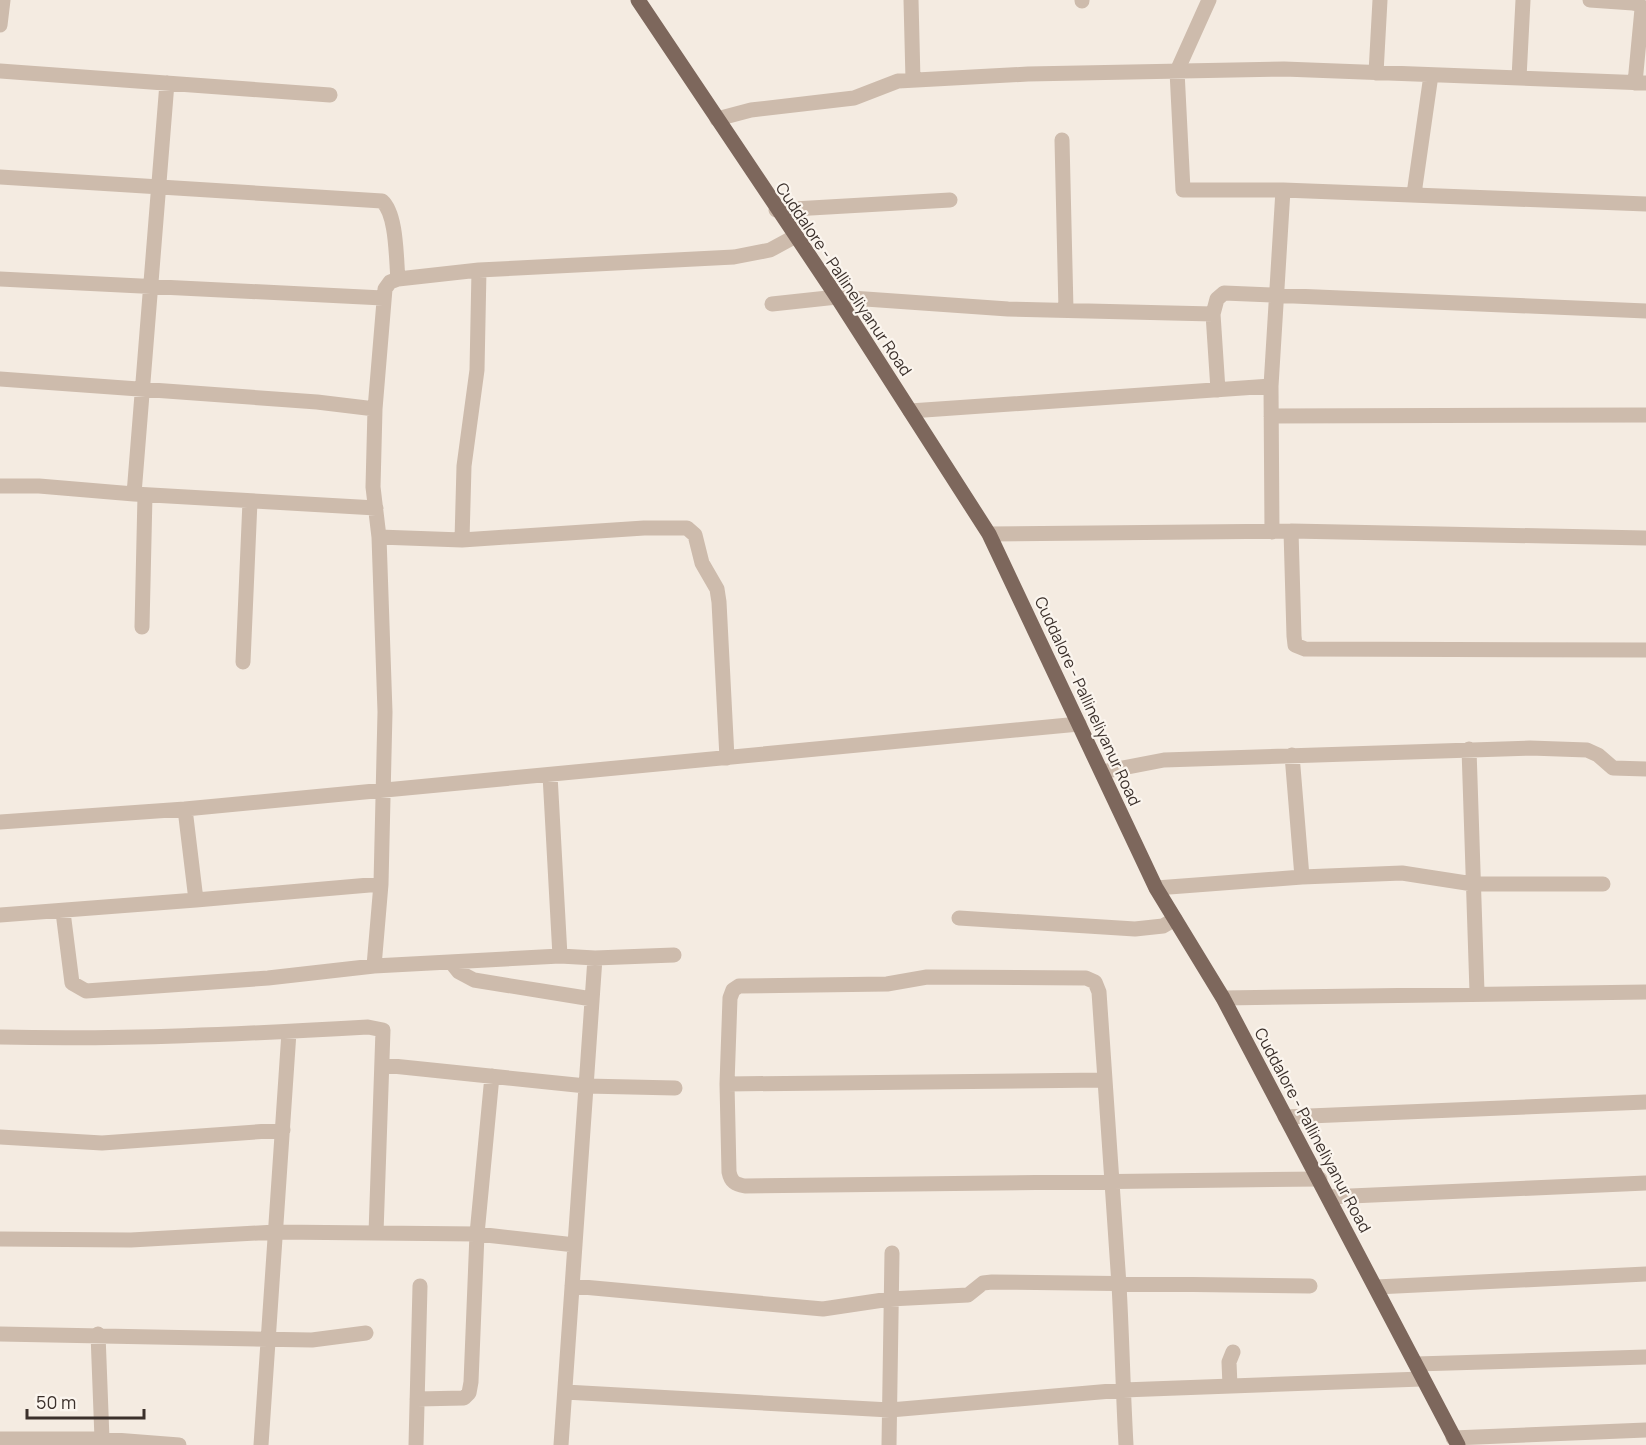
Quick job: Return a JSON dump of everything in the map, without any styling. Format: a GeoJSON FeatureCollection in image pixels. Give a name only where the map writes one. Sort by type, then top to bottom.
{"type":"FeatureCollection","features":[{"type":"Feature","properties":{"kind":"main road","name":"Cuddalore - Pallineliyanur Road"},"geometry":{"type":"LineString","coordinates":[[638,0],[794,237],[837,297],[989,534],[1156,888],[1223,998],[1456,1442]]}},
{"type":"Feature","properties":{"kind":"street"},"geometry":{"type":"LineString","coordinates":[[0,25],[3,0]]}},
{"type":"Feature","properties":{"kind":"street"},"geometry":{"type":"LineString","coordinates":[[911,0],[913,80]]}},
{"type":"Feature","properties":{"kind":"street"},"geometry":{"type":"LineString","coordinates":[[1209,0],[1177,71],[1183,190],[1283,190],[1646,204]]}},
{"type":"Feature","properties":{"kind":"street"},"geometry":{"type":"LineString","coordinates":[[1376,73],[1380,0]]}},
{"type":"Feature","properties":{"kind":"street"},"geometry":{"type":"LineString","coordinates":[[1519,78],[1523,0]]}},
{"type":"Feature","properties":{"kind":"street"},"geometry":{"type":"LineString","coordinates":[[717,119],[760,108],[854,98],[880,86],[913,80],[1028,74],[1284,69],[1640,83],[1642,9],[1639,4],[1590,0]]}},
{"type":"Feature","properties":{"kind":"street"},"geometry":{"type":"LineString","coordinates":[[0,71],[330,95]]}},
{"type":"Feature","properties":{"kind":"street"},"geometry":{"type":"LineString","coordinates":[[1414,194],[1431,75]]}},
{"type":"Feature","properties":{"kind":"street"},"geometry":{"type":"LineString","coordinates":[[142,627],[141,390],[167,83]]}},
{"type":"Feature","properties":{"kind":"street"},"geometry":{"type":"LineString","coordinates":[[1062,140],[1066,310]]}},
{"type":"Feature","properties":{"kind":"street"},"geometry":{"type":"LineString","coordinates":[[0,177],[382,201],[388,206],[391,217],[398,279]]}},
{"type":"Feature","properties":{"kind":"street"},"geometry":{"type":"LineString","coordinates":[[1272,532],[1271,386],[1283,190]]}},
{"type":"Feature","properties":{"kind":"street"},"geometry":{"type":"LineString","coordinates":[[776,210],[950,200]]}},
{"type":"Feature","properties":{"kind":"street"},"geometry":{"type":"LineString","coordinates":[[374,966],[381,884],[385,682],[379,537],[373,488],[375,409],[383,298],[390,282],[398,279],[479,270],[734,257],[770,250],[794,237]]}},
{"type":"Feature","properties":{"kind":"street"},"geometry":{"type":"LineString","coordinates":[[462,540],[464,466],[477,370],[479,270]]}},
{"type":"Feature","properties":{"kind":"street"},"geometry":{"type":"LineString","coordinates":[[0,279],[383,298]]}},
{"type":"Feature","properties":{"kind":"street"},"geometry":{"type":"LineString","coordinates":[[1218,390],[1213,315],[1217,299],[1224,293],[1646,310]]}},
{"type":"Feature","properties":{"kind":"street"},"geometry":{"type":"LineString","coordinates":[[772,304],[837,297],[1008,309],[1213,315]]}},
{"type":"Feature","properties":{"kind":"street"},"geometry":{"type":"LineString","coordinates":[[0,380],[375,409]]}},
{"type":"Feature","properties":{"kind":"street"},"geometry":{"type":"LineString","coordinates":[[910,411],[1271,386]]}},
{"type":"Feature","properties":{"kind":"street"},"geometry":{"type":"LineString","coordinates":[[1271,416],[1646,415]]}},
{"type":"Feature","properties":{"kind":"street"},"geometry":{"type":"LineString","coordinates":[[0,486],[39,486],[376,508]]}},
{"type":"Feature","properties":{"kind":"street"},"geometry":{"type":"LineString","coordinates":[[243,662],[250,501]]}},
{"type":"Feature","properties":{"kind":"street"},"geometry":{"type":"LineString","coordinates":[[379,537],[462,540],[644,528],[687,528],[695,535],[702,563],[717,589],[727,758]]}},
{"type":"Feature","properties":{"kind":"street"},"geometry":{"type":"LineString","coordinates":[[989,534],[1291,531],[1646,538]]}},
{"type":"Feature","properties":{"kind":"street"},"geometry":{"type":"LineString","coordinates":[[1291,531],[1294,636],[1296,645],[1305,649],[1646,650]]}},
{"type":"Feature","properties":{"kind":"street"},"geometry":{"type":"LineString","coordinates":[[0,822],[185,810],[1079,724]]}},
{"type":"Feature","properties":{"kind":"street"},"geometry":{"type":"LineString","coordinates":[[1102,772],[1164,760],[1469,749],[1587,750],[1598,755],[1613,768],[1646,769]]}},
{"type":"Feature","properties":{"kind":"street"},"geometry":{"type":"LineString","coordinates":[[1469,749],[1477,992]]}},
{"type":"Feature","properties":{"kind":"street"},"geometry":{"type":"LineString","coordinates":[[1292,755],[1302,877]]}},
{"type":"Feature","properties":{"kind":"street"},"geometry":{"type":"LineString","coordinates":[[550,775],[560,956]]}},
{"type":"Feature","properties":{"kind":"street"},"geometry":{"type":"LineString","coordinates":[[185,810],[196,900]]}},
{"type":"Feature","properties":{"kind":"street"},"geometry":{"type":"LineString","coordinates":[[1156,888],[1302,877],[1402,873],[1473,884],[1603,884]]}},
{"type":"Feature","properties":{"kind":"street"},"geometry":{"type":"LineString","coordinates":[[0,915],[63,912],[381,884]]}},
{"type":"Feature","properties":{"kind":"street"},"geometry":{"type":"LineString","coordinates":[[63,912],[72,983],[86,991],[268,978],[374,966],[560,956],[595,958],[674,954]]}},
{"type":"Feature","properties":{"kind":"street"},"geometry":{"type":"LineString","coordinates":[[959,918],[1135,929],[1163,926],[1175,919]]}},
{"type":"Feature","properties":{"kind":"street"},"geometry":{"type":"LineString","coordinates":[[561,1445],[595,958]]}},
{"type":"Feature","properties":{"kind":"street"},"geometry":{"type":"LineString","coordinates":[[451,962],[459,972],[474,980],[592,999]]}},
{"type":"Feature","properties":{"kind":"street"},"geometry":{"type":"LineString","coordinates":[[1126,1445],[1119,1285],[1111,1182],[1104,1080],[1099,992],[1095,982],[1086,978],[927,977],[887,984],[739,986],[733,990],[730,998],[728,1084],[729,1172],[730,1179],[736,1184],[1111,1182],[1320,1179]]}},
{"type":"Feature","properties":{"kind":"street"},"geometry":{"type":"LineString","coordinates":[[1223,998],[1477,992],[1646,992]]}},
{"type":"Feature","properties":{"kind":"street"},"geometry":{"type":"LineString","coordinates":[[0,1037],[74,1039],[377,1027],[383,1030],[376,1233]]}},
{"type":"Feature","properties":{"kind":"street"},"geometry":{"type":"LineString","coordinates":[[261,1445],[289,1032]]}},
{"type":"Feature","properties":{"kind":"street"},"geometry":{"type":"LineString","coordinates":[[383,1065],[586,1086],[675,1088]]}},
{"type":"Feature","properties":{"kind":"street"},"geometry":{"type":"LineString","coordinates":[[417,1399],[456,1400],[464,1398],[469,1393],[477,1234],[492,1076]]}},
{"type":"Feature","properties":{"kind":"street"},"geometry":{"type":"LineString","coordinates":[[728,1084],[1104,1080]]}},
{"type":"Feature","properties":{"kind":"street"},"geometry":{"type":"LineString","coordinates":[[1285,1117],[1646,1102]]}},
{"type":"Feature","properties":{"kind":"street"},"geometry":{"type":"LineString","coordinates":[[0,1137],[102,1143],[283,1130]]}},
{"type":"Feature","properties":{"kind":"street"},"geometry":{"type":"LineString","coordinates":[[1328,1197],[1646,1183]]}},
{"type":"Feature","properties":{"kind":"street"},"geometry":{"type":"LineString","coordinates":[[0,1239],[130,1240],[276,1232],[477,1234],[575,1245]]}},
{"type":"Feature","properties":{"kind":"street"},"geometry":{"type":"LineString","coordinates":[[890,1445],[892,1253]]}},
{"type":"Feature","properties":{"kind":"street"},"geometry":{"type":"LineString","coordinates":[[1376,1287],[1646,1274]]}},
{"type":"Feature","properties":{"kind":"street"},"geometry":{"type":"LineString","coordinates":[[572,1286],[823,1309],[890,1299],[968,1295],[983,1283],[992,1282],[1310,1286]]}},
{"type":"Feature","properties":{"kind":"street"},"geometry":{"type":"LineString","coordinates":[[416,1445],[420,1286]]}},
{"type":"Feature","properties":{"kind":"street"},"geometry":{"type":"LineString","coordinates":[[0,1334],[268,1337],[312,1340],[366,1333]]}},
{"type":"Feature","properties":{"kind":"street"},"geometry":{"type":"LineString","coordinates":[[98,1334],[101,1442]]}},
{"type":"Feature","properties":{"kind":"street"},"geometry":{"type":"LineString","coordinates":[[1230,1386],[1229,1362],[1233,1352]]}},
{"type":"Feature","properties":{"kind":"street"},"geometry":{"type":"LineString","coordinates":[[1416,1364],[1646,1358]]}},
{"type":"Feature","properties":{"kind":"street"},"geometry":{"type":"LineString","coordinates":[[565,1392],[890,1410],[1123,1390],[1422,1379]]}},
{"type":"Feature","properties":{"kind":"street"},"geometry":{"type":"LineString","coordinates":[[1456,1442],[1646,1430]]}},
{"type":"Feature","properties":{"kind":"street"},"geometry":{"type":"LineString","coordinates":[[0,1439],[179,1445]]}}]}
